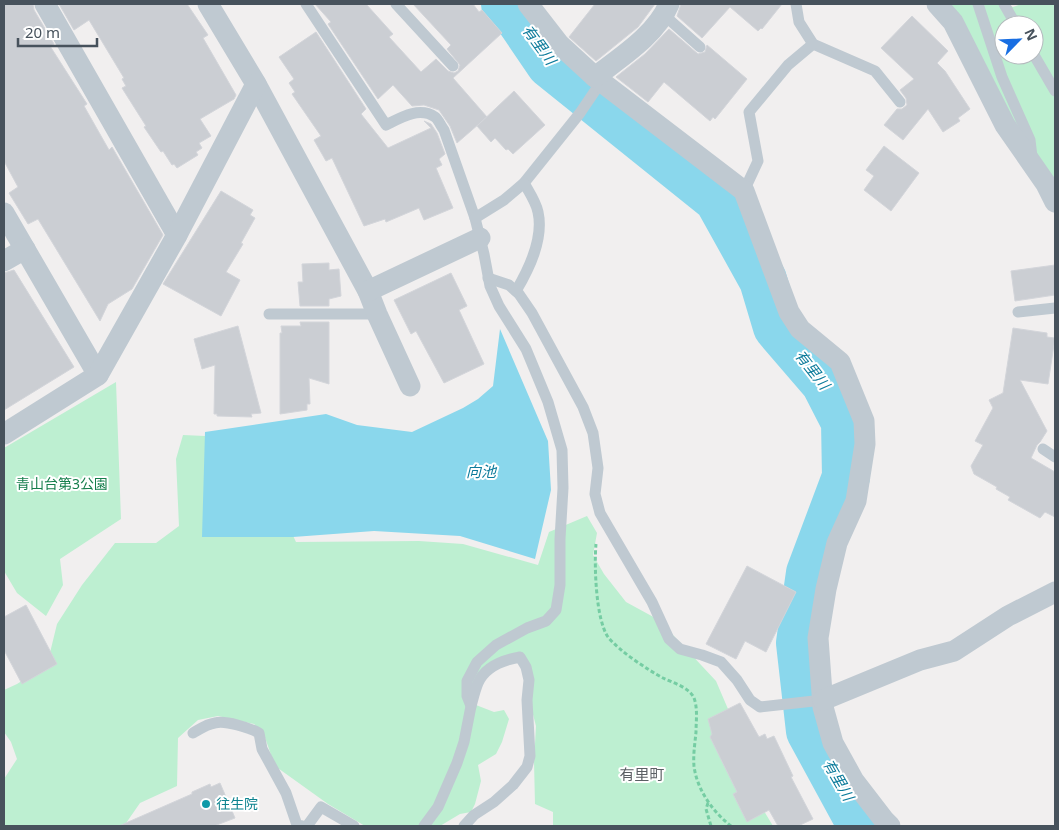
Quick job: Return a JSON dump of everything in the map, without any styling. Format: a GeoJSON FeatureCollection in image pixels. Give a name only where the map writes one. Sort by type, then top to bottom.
{"type":"FeatureCollection","features":[{"type":"Feature","properties":{"kind":"street"},"geometry":{"type":"LineString","coordinates":[[45,4],[177,235]]}},
{"type":"Feature","properties":{"kind":"street"},"geometry":{"type":"LineString","coordinates":[[208,4],[256,84],[368,291],[410,386]]}},
{"type":"Feature","properties":{"kind":"street"},"geometry":{"type":"LineString","coordinates":[[528,4],[559,44],[598,80],[744,191],[789,312],[800,329],[840,362],[864,421],[865,444],[856,501],[837,543],[826,589],[818,638],[823,700],[833,743],[854,781],[890,826]]}},
{"type":"Feature","properties":{"kind":"street"},"geometry":{"type":"LineString","coordinates":[[937,4],[953,22],[1005,125],[1046,184],[1055,202]]}},
{"type":"Feature","properties":{"kind":"street"},"geometry":{"type":"LineString","coordinates":[[598,80],[667,9]]}},
{"type":"Feature","properties":{"kind":"street"},"geometry":{"type":"LineString","coordinates":[[4,434],[98,375],[177,235],[256,84]]}},
{"type":"Feature","properties":{"kind":"street"},"geometry":{"type":"LineString","coordinates":[[4,213],[98,375]]}},
{"type":"Feature","properties":{"kind":"street"},"geometry":{"type":"LineString","coordinates":[[368,291],[477,228]]}},
{"type":"Feature","properties":{"kind":"street"},"geometry":{"type":"LineString","coordinates":[[4,261],[25,249]]}},
{"type":"Feature","properties":{"kind":"street"},"geometry":{"type":"LineString","coordinates":[[823,700],[920,660],[954,651],[1008,616],[1055,592]]}},
{"type":"Feature","properties":{"kind":"lane"},"geometry":{"type":"LineString","coordinates":[[306,4],[386,125],[410,113],[423,113],[435,117],[444,130],[477,228],[490,286],[526,349],[548,402],[562,450],[563,488],[560,585],[556,610],[546,621],[527,628],[496,645],[477,662],[467,681],[467,696],[471,706]]}},
{"type":"Feature","properties":{"kind":"lane"},"geometry":{"type":"LineString","coordinates":[[396,4],[453,66]]}},
{"type":"Feature","properties":{"kind":"lane"},"geometry":{"type":"LineString","coordinates":[[796,4],[799,22],[813,44],[876,70],[900,102]]}},
{"type":"Feature","properties":{"kind":"lane"},"geometry":{"type":"LineString","coordinates":[[978,4],[1002,77],[1030,140],[1033,165]]}},
{"type":"Feature","properties":{"kind":"lane"},"geometry":{"type":"LineString","coordinates":[[1004,4],[1010,15]]}},
{"type":"Feature","properties":{"kind":"lane"},"geometry":{"type":"LineString","coordinates":[[667,9],[700,47]]}},
{"type":"Feature","properties":{"kind":"lane"},"geometry":{"type":"LineString","coordinates":[[744,191],[758,161],[749,112],[788,65],[813,44]]}},
{"type":"Feature","properties":{"kind":"lane"},"geometry":{"type":"LineString","coordinates":[[1040,65],[1055,91]]}},
{"type":"Feature","properties":{"kind":"lane"},"geometry":{"type":"LineString","coordinates":[[477,228],[504,200],[524,183],[580,113],[598,80]]}},
{"type":"Feature","properties":{"kind":"lane"},"geometry":{"type":"LineString","coordinates":[[516,291],[528,269],[540,224],[538,211],[524,183]]}},
{"type":"Feature","properties":{"kind":"lane"},"geometry":{"type":"LineString","coordinates":[[488,278],[509,285],[516,291],[532,313],[583,407],[593,433],[598,468],[595,494],[600,513],[652,602],[669,639],[680,649],[721,662],[737,680],[750,700],[760,707],[823,700]]}},
{"type":"Feature","properties":{"kind":"lane"},"geometry":{"type":"LineString","coordinates":[[1018,312],[1055,308]]}},
{"type":"Feature","properties":{"kind":"lane"},"geometry":{"type":"LineString","coordinates":[[269,314],[377,314]]}},
{"type":"Feature","properties":{"kind":"lane"},"geometry":{"type":"LineString","coordinates":[[1043,449],[1055,457]]}},
{"type":"Feature","properties":{"kind":"lane"},"geometry":{"type":"LineString","coordinates":[[424,826],[438,807],[457,763],[478,684],[485,673],[508,660],[520,658],[526,667],[529,680],[527,700],[530,756],[527,767],[513,785],[494,802],[474,815],[464,826]]}},
{"type":"Feature","properties":{"kind":"lane"},"geometry":{"type":"LineString","coordinates":[[193,733],[217,722],[251,729],[259,733],[262,749],[286,793],[301,826],[321,807],[354,826]]}},
{"type":"Feature","properties":{"kind":"path"},"geometry":{"type":"LineString","coordinates":[[600,513],[597,522],[594,563],[602,622],[607,636],[614,644],[650,671],[687,690],[693,696],[697,711],[694,766],[708,803],[731,826]]}},
{"type":"Feature","properties":{"kind":"path"},"geometry":{"type":"LineString","coordinates":[[708,803],[706,809],[711,826]]}},
{"type":"Feature","properties":{"kind":"green space"},"geometry":{"type":"Polygon","coordinates":[[[950,4],[1006,4],[1013,7],[1021,4],[1055,4],[1055,180],[1007,112],[950,4]]]}},
{"type":"Feature","properties":{"kind":"green space","name":"青山台第3公園"},"geometry":{"type":"Polygon","coordinates":[[[116,382],[121,519],[60,559],[63,585],[46,616],[17,593],[4,571],[4,448],[116,382]]]}},
{"type":"Feature","properties":{"kind":"green space"},"geometry":{"type":"Polygon","coordinates":[[[183,435],[205,436],[287,523],[296,542],[419,541],[463,544],[538,565],[549,532],[587,516],[597,533],[593,555],[604,574],[626,602],[659,620],[716,681],[728,709],[727,750],[773,826],[553,826],[553,812],[535,804],[534,761],[536,726],[530,703],[524,658],[480,672],[476,705],[494,712],[504,710],[509,719],[496,754],[478,765],[481,781],[471,812],[460,814],[440,826],[365,826],[328,804],[275,766],[263,732],[254,724],[218,716],[198,720],[178,738],[177,786],[140,803],[124,826],[4,826],[4,779],[17,759],[11,742],[4,732],[4,690],[47,665],[57,624],[82,585],[115,543],[156,543],[179,526],[176,459],[183,435]]]}},
{"type":"Feature","properties":{"kind":"water","name":"向池"},"geometry":{"type":"Polygon","coordinates":[[[500,329],[548,441],[551,490],[535,559],[460,536],[374,531],[293,537],[202,537],[205,432],[326,414],[357,425],[412,432],[463,408],[478,399],[493,386],[500,329]]]}},
{"type":"Feature","properties":{"kind":"building"},"geometry":{"type":"Polygon","coordinates":[[[4,4],[33,4],[34,10],[54,44],[50,46],[87,104],[84,106],[109,150],[112,147],[163,235],[132,289],[108,304],[100,321],[38,219],[28,224],[9,193],[18,187],[4,161],[4,4]]]}},
{"type":"Feature","properties":{"kind":"building"},"geometry":{"type":"Polygon","coordinates":[[[59,4],[187,4],[208,35],[203,38],[236,95],[234,99],[200,119],[211,136],[199,143],[202,148],[196,152],[198,155],[177,168],[174,164],[172,165],[144,127],[146,126],[122,88],[126,86],[122,79],[124,78],[89,20],[74,30],[59,4]]]}},
{"type":"Feature","properties":{"kind":"building"},"geometry":{"type":"Polygon","coordinates":[[[315,4],[366,4],[393,34],[389,37],[421,72],[436,59],[448,71],[454,73],[458,71],[460,65],[447,49],[451,45],[413,4],[473,4],[479,12],[482,10],[502,33],[453,78],[487,117],[457,143],[450,126],[439,110],[424,105],[412,106],[393,85],[378,99],[328,24],[331,22],[315,4]]]}},
{"type":"Feature","properties":{"kind":"building"},"geometry":{"type":"Polygon","coordinates":[[[595,4],[655,4],[638,27],[596,61],[569,37],[595,4]]]}},
{"type":"Feature","properties":{"kind":"building"},"geometry":{"type":"Polygon","coordinates":[[[681,4],[782,4],[762,29],[758,31],[730,7],[702,38],[677,16],[681,4]]]}},
{"type":"Feature","properties":{"kind":"building"},"geometry":{"type":"Polygon","coordinates":[[[912,16],[948,51],[937,63],[945,71],[970,109],[958,118],[960,121],[943,132],[928,109],[903,140],[884,125],[897,109],[902,109],[907,105],[906,98],[900,90],[914,79],[881,48],[912,16]]]}},
{"type":"Feature","properties":{"kind":"building"},"geometry":{"type":"Polygon","coordinates":[[[669,29],[698,54],[705,52],[707,45],[747,79],[715,119],[713,117],[710,121],[664,82],[648,102],[616,77],[645,54],[669,29]]]}},
{"type":"Feature","properties":{"kind":"building"},"geometry":{"type":"Polygon","coordinates":[[[316,32],[366,109],[361,114],[388,148],[431,128],[424,121],[431,124],[437,133],[445,154],[439,159],[442,165],[436,168],[453,208],[424,220],[419,208],[386,222],[385,219],[364,226],[332,158],[326,161],[314,140],[321,136],[292,94],[295,92],[289,83],[294,79],[279,57],[316,32]]]}},
{"type":"Feature","properties":{"kind":"building"},"geometry":{"type":"Polygon","coordinates":[[[514,91],[545,125],[513,154],[508,149],[506,150],[495,138],[491,142],[477,126],[514,91]]]}},
{"type":"Feature","properties":{"kind":"building"},"geometry":{"type":"Polygon","coordinates":[[[884,146],[919,173],[891,211],[864,190],[874,176],[866,170],[884,146]]]}},
{"type":"Feature","properties":{"kind":"building"},"geometry":{"type":"Polygon","coordinates":[[[221,191],[253,210],[250,215],[255,218],[241,243],[243,244],[226,272],[240,280],[221,316],[163,284],[221,191]]]}},
{"type":"Feature","properties":{"kind":"building"},"geometry":{"type":"Polygon","coordinates":[[[329,263],[329,270],[339,269],[341,296],[329,299],[329,306],[300,306],[298,282],[303,282],[302,264],[329,263]]]}},
{"type":"Feature","properties":{"kind":"building"},"geometry":{"type":"Polygon","coordinates":[[[1055,265],[1055,295],[1015,301],[1011,271],[1055,265]]]}},
{"type":"Feature","properties":{"kind":"building"},"geometry":{"type":"Polygon","coordinates":[[[14,270],[74,367],[4,410],[4,273],[14,270]]]}},
{"type":"Feature","properties":{"kind":"building"},"geometry":{"type":"Polygon","coordinates":[[[451,273],[467,306],[459,310],[484,364],[444,383],[416,331],[411,334],[394,300],[451,273]]]}},
{"type":"Feature","properties":{"kind":"building"},"geometry":{"type":"Polygon","coordinates":[[[300,322],[329,322],[329,384],[309,378],[310,404],[307,404],[307,410],[280,414],[281,326],[301,326],[300,322]]]}},
{"type":"Feature","properties":{"kind":"building"},"geometry":{"type":"Polygon","coordinates":[[[238,326],[261,413],[251,414],[252,417],[217,416],[217,414],[214,414],[215,365],[202,369],[194,339],[238,326]]]}},
{"type":"Feature","properties":{"kind":"building"},"geometry":{"type":"Polygon","coordinates":[[[1013,328],[1047,333],[1047,337],[1055,338],[1048,384],[1020,380],[1047,431],[1031,458],[1055,472],[1055,517],[1045,512],[1040,518],[1008,500],[1010,497],[996,489],[997,487],[974,474],[971,466],[983,445],[975,441],[993,408],[989,400],[1003,393],[1013,328]]]}},
{"type":"Feature","properties":{"kind":"building"},"geometry":{"type":"Polygon","coordinates":[[[747,566],[796,592],[766,652],[745,641],[736,659],[706,644],[747,566]]]}},
{"type":"Feature","properties":{"kind":"building"},"geometry":{"type":"Polygon","coordinates":[[[26,605],[57,664],[22,684],[4,650],[4,617],[26,605]]]}},
{"type":"Feature","properties":{"kind":"building"},"geometry":{"type":"Polygon","coordinates":[[[740,703],[759,737],[765,734],[767,739],[774,736],[793,776],[791,777],[813,819],[798,826],[778,826],[769,810],[747,822],[733,794],[737,792],[710,737],[712,734],[708,719],[740,703]]]}},
{"type":"Feature","properties":{"kind":"building","name":"往生院"},"geometry":{"type":"Polygon","coordinates":[[[220,783],[235,818],[214,826],[119,826],[192,794],[192,792],[210,784],[211,787],[220,783]]]}},
{"type":"Feature","properties":{"kind":"waterway","name":"有里川"},"geometry":{"type":"LineString","coordinates":[[505,4],[516,14],[550,64],[718,199],[763,280],[777,327],[825,383],[845,422],[846,477],[810,573],[800,643],[810,731],[859,821],[864,826]]}},
{"type":"Feature","properties":{"kind":"place","name":"往生院"},"geometry":{"type":"Point","coordinates":[206,804]}},
{"type":"Feature","properties":{"kind":"district","name":"有里町"},"geometry":{"type":"Point","coordinates":[642,775]}}]}
